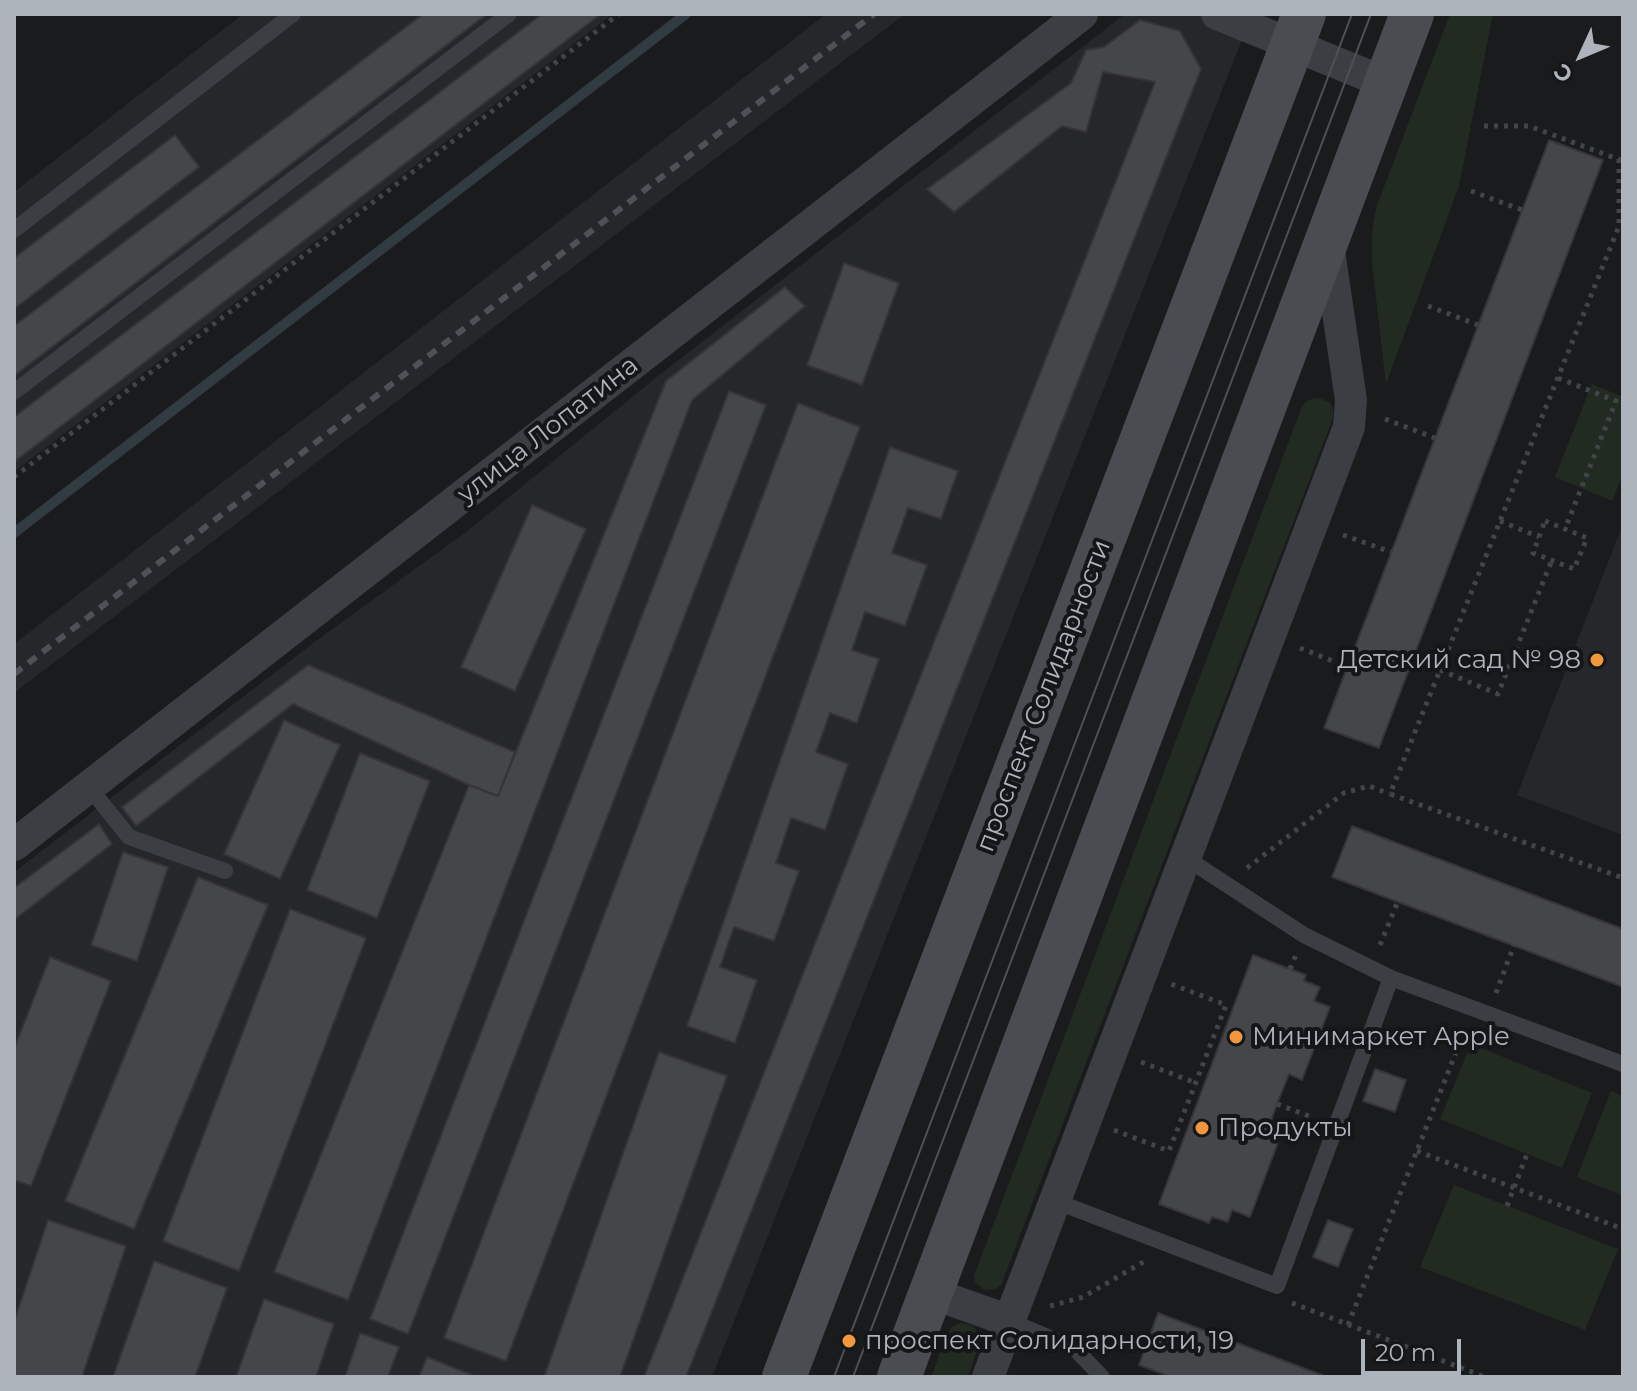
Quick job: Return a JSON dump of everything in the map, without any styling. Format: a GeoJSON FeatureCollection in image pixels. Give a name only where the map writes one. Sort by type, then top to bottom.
{"type":"FeatureCollection","features":[{"type":"Feature","properties":{"kind":"main road"},"geometry":{"type":"LineString","coordinates":[[899,1377],[1412,14]]}},
{"type":"Feature","properties":{"kind":"main road","name":"проспект Солидарности"},"geometry":{"type":"LineString","coordinates":[[784,1377],[1298,30]]}},
{"type":"Feature","properties":{"kind":"street","name":"улица Лопатина"},"geometry":{"type":"LineString","coordinates":[[14,845],[1082,14]]}},
{"type":"Feature","properties":{"kind":"street"},"geometry":{"type":"LineString","coordinates":[[1217,14],[1298,30],[1386,83]]}},
{"type":"Feature","properties":{"kind":"street"},"geometry":{"type":"LineString","coordinates":[[988,1377],[1349,427],[1351,400],[1327,239]]}},
{"type":"Feature","properties":{"kind":"street"},"geometry":{"type":"LineString","coordinates":[[931,1293],[1010,1321]]}},
{"type":"Feature","properties":{"kind":"lane"},"geometry":{"type":"LineString","coordinates":[[14,230],[293,14]]}},
{"type":"Feature","properties":{"kind":"lane"},"geometry":{"type":"LineString","coordinates":[[14,392],[509,14]]}},
{"type":"Feature","properties":{"kind":"lane"},"geometry":{"type":"LineString","coordinates":[[89,787],[129,837],[225,871]]}},
{"type":"Feature","properties":{"kind":"lane"},"geometry":{"type":"LineString","coordinates":[[1186,858],[1304,935],[1391,978],[1623,1064]]}},
{"type":"Feature","properties":{"kind":"lane"},"geometry":{"type":"LineString","coordinates":[[1055,1201],[1277,1286],[1391,978]]}},
{"type":"Feature","properties":{"kind":"lane"},"geometry":{"type":"LineString","coordinates":[[1010,1321],[1074,1348],[1102,1377]]}},
{"type":"Feature","properties":{"kind":"path"},"geometry":{"type":"LineString","coordinates":[[14,477],[619,14]]}},
{"type":"Feature","properties":{"kind":"path"},"geometry":{"type":"LineString","coordinates":[[1390,794],[1621,224],[1621,160],[1529,126],[1484,126]]}},
{"type":"Feature","properties":{"kind":"path"},"geometry":{"type":"LineString","coordinates":[[1471,191],[1522,210]]}},
{"type":"Feature","properties":{"kind":"path"},"geometry":{"type":"LineString","coordinates":[[1428,306],[1478,325]]}},
{"type":"Feature","properties":{"kind":"path"},"geometry":{"type":"LineString","coordinates":[[1558,378],[1616,401],[1565,529]]}},
{"type":"Feature","properties":{"kind":"path"},"geometry":{"type":"LineString","coordinates":[[1385,419],[1435,438]]}},
{"type":"Feature","properties":{"kind":"path"},"geometry":{"type":"LineString","coordinates":[[1500,521],[1539,537]]}},
{"type":"Feature","properties":{"kind":"path"},"geometry":{"type":"LineString","coordinates":[[1545,521],[1565,529],[1587,538],[1574,569],[1533,553],[1545,521]]}},
{"type":"Feature","properties":{"kind":"path"},"geometry":{"type":"LineString","coordinates":[[1341,534],[1391,552]]}},
{"type":"Feature","properties":{"kind":"path"},"geometry":{"type":"LineString","coordinates":[[1440,670],[1498,694],[1552,560]]}},
{"type":"Feature","properties":{"kind":"path"},"geometry":{"type":"LineString","coordinates":[[1298,647],[1348,667]]}},
{"type":"Feature","properties":{"kind":"path"},"geometry":{"type":"LineString","coordinates":[[1226,884],[1344,793],[1369,786],[1623,878]]}},
{"type":"Feature","properties":{"kind":"path"},"geometry":{"type":"LineString","coordinates":[[1370,967],[1398,901]]}},
{"type":"Feature","properties":{"kind":"path"},"geometry":{"type":"LineString","coordinates":[[1348,1325],[1417,1151],[1514,945]]}},
{"type":"Feature","properties":{"kind":"path"},"geometry":{"type":"LineString","coordinates":[[1113,1130],[1169,1151],[1226,1005],[1169,983]]}},
{"type":"Feature","properties":{"kind":"path"},"geometry":{"type":"LineString","coordinates":[[1139,1061],[1196,1083]]}},
{"type":"Feature","properties":{"kind":"path"},"geometry":{"type":"LineString","coordinates":[[1277,1104],[1337,1127]]}},
{"type":"Feature","properties":{"kind":"path"},"geometry":{"type":"LineString","coordinates":[[1417,1151],[1623,1229]]}},
{"type":"Feature","properties":{"kind":"path"},"geometry":{"type":"LineString","coordinates":[[1507,1206],[1527,1154]]}},
{"type":"Feature","properties":{"kind":"path"},"geometry":{"type":"LineString","coordinates":[[1045,1307],[1083,1297],[1171,1246]]}},
{"type":"Feature","properties":{"kind":"path"},"geometry":{"type":"LineString","coordinates":[[1277,1286],[1290,1302],[1485,1377]]}},
{"type":"Feature","properties":{"kind":"shaded area"},"geometry":{"type":"Polygon","coordinates":[[[243,14],[613,14],[14,472],[14,192],[243,14]]]}},
{"type":"Feature","properties":{"kind":"shaded area"},"geometry":{"type":"Polygon","coordinates":[[[826,14],[905,14],[14,693],[14,644],[826,14]]]}},
{"type":"Feature","properties":{"kind":"shaded area"},"geometry":{"type":"Polygon","coordinates":[[[1125,14],[1199,14],[1245,32],[712,1377],[14,1377],[14,872],[316,641],[466,532],[658,376],[1125,14]]]}},
{"type":"Feature","properties":{"kind":"shaded area"},"geometry":{"type":"Polygon","coordinates":[[[1450,14],[1493,14],[1459,186],[1386,384],[1372,263],[1376,208],[1450,14]]]}},
{"type":"Feature","properties":{"kind":"shaded area"},"geometry":{"type":"Polygon","coordinates":[[[1592,384],[1623,397],[1623,474],[1612,501],[1555,477],[1592,384]]]}},
{"type":"Feature","properties":{"kind":"shaded area"},"geometry":{"type":"Polygon","coordinates":[[[1314,398],[1330,403],[1333,418],[1001,1285],[985,1290],[975,1282],[974,1276],[1302,406],[1314,398]]]}},
{"type":"Feature","properties":{"kind":"shaded area","name":"Детский сад № 98"},"geometry":{"type":"Polygon","coordinates":[[[1623,524],[1623,835],[1517,795],[1623,524]]]}},
{"type":"Feature","properties":{"kind":"shaded area"},"geometry":{"type":"Polygon","coordinates":[[[1471,1044],[1592,1093],[1562,1168],[1440,1119],[1471,1044]]]}},
{"type":"Feature","properties":{"kind":"shaded area"},"geometry":{"type":"Polygon","coordinates":[[[1611,1091],[1623,1096],[1623,1196],[1577,1177],[1611,1091]]]}},
{"type":"Feature","properties":{"kind":"shaded area"},"geometry":{"type":"Polygon","coordinates":[[[1454,1185],[1618,1249],[1585,1330],[1420,1267],[1454,1185]]]}},
{"type":"Feature","properties":{"kind":"shaded area"},"geometry":{"type":"Polygon","coordinates":[[[960,1323],[974,1327],[980,1339],[968,1377],[931,1377],[948,1332],[960,1323]]]}},
{"type":"Feature","properties":{"kind":"building"},"geometry":{"type":"Polygon","coordinates":[[[423,14],[487,14],[14,376],[14,326],[423,14]]]}},
{"type":"Feature","properties":{"kind":"building"},"geometry":{"type":"Polygon","coordinates":[[[542,14],[601,14],[14,462],[14,417],[542,14]]]}},
{"type":"Feature","properties":{"kind":"building"},"geometry":{"type":"Polygon","coordinates":[[[1140,20],[1180,31],[1201,69],[686,1377],[644,1377],[1155,82],[1103,72],[1086,132],[1062,126],[954,212],[927,189],[1071,83],[1086,50],[1104,47],[1140,20]]]}},
{"type":"Feature","properties":{"kind":"building"},"geometry":{"type":"Polygon","coordinates":[[[175,135],[199,167],[14,309],[14,258],[175,135]]]}},
{"type":"Feature","properties":{"kind":"building"},"geometry":{"type":"Polygon","coordinates":[[[1549,140],[1603,160],[1379,748],[1324,728],[1549,140]]]}},
{"type":"Feature","properties":{"kind":"building"},"geometry":{"type":"Polygon","coordinates":[[[844,263],[899,283],[862,385],[807,365],[844,263]]]}},
{"type":"Feature","properties":{"kind":"building"},"geometry":{"type":"Polygon","coordinates":[[[785,287],[805,306],[692,400],[348,1300],[274,1272],[469,785],[498,796],[666,381],[785,287]]]}},
{"type":"Feature","properties":{"kind":"building"},"geometry":{"type":"Polygon","coordinates":[[[729,391],[766,405],[408,1334],[370,1319],[729,391]]]}},
{"type":"Feature","properties":{"kind":"building"},"geometry":{"type":"Polygon","coordinates":[[[798,403],[860,427],[506,1361],[444,1338],[798,403]]]}},
{"type":"Feature","properties":{"kind":"building"},"geometry":{"type":"Polygon","coordinates":[[[890,447],[958,471],[941,519],[908,508],[892,553],[927,565],[905,626],[865,612],[852,650],[879,659],[857,723],[830,713],[816,752],[848,764],[825,830],[791,818],[776,863],[799,871],[774,941],[734,927],[720,967],[757,980],[735,1043],[687,1026],[890,447]]]}},
{"type":"Feature","properties":{"kind":"building"},"geometry":{"type":"Polygon","coordinates":[[[532,505],[586,529],[515,691],[461,667],[532,505]]]}},
{"type":"Feature","properties":{"kind":"building"},"geometry":{"type":"Polygon","coordinates":[[[308,665],[515,752],[498,796],[293,704],[136,826],[122,807],[308,665]]]}},
{"type":"Feature","properties":{"kind":"building"},"geometry":{"type":"Polygon","coordinates":[[[284,720],[340,745],[280,879],[224,854],[284,720]]]}},
{"type":"Feature","properties":{"kind":"building"},"geometry":{"type":"Polygon","coordinates":[[[360,753],[430,781],[377,918],[307,890],[360,753]]]}},
{"type":"Feature","properties":{"kind":"building"},"geometry":{"type":"Polygon","coordinates":[[[99,824],[112,844],[14,920],[14,888],[99,824]]]}},
{"type":"Feature","properties":{"kind":"building"},"geometry":{"type":"Polygon","coordinates":[[[1352,826],[1623,929],[1623,987],[1332,877],[1352,826]]]}},
{"type":"Feature","properties":{"kind":"building"},"geometry":{"type":"Polygon","coordinates":[[[123,852],[168,867],[137,961],[91,945],[123,852]]]}},
{"type":"Feature","properties":{"kind":"building"},"geometry":{"type":"Polygon","coordinates":[[[198,877],[268,905],[134,1229],[65,1201],[198,877]]]}},
{"type":"Feature","properties":{"kind":"building"},"geometry":{"type":"Polygon","coordinates":[[[290,909],[366,938],[239,1271],[163,1241],[290,909]]]}},
{"type":"Feature","properties":{"kind":"building"},"geometry":{"type":"Polygon","coordinates":[[[1253,955],[1306,975],[1304,981],[1320,987],[1314,1001],[1330,1007],[1302,1080],[1289,1074],[1277,1104],[1266,1135],[1279,1140],[1250,1217],[1232,1210],[1228,1222],[1212,1217],[1209,1223],[1159,1204],[1253,955]]]}},
{"type":"Feature","properties":{"kind":"building"},"geometry":{"type":"Polygon","coordinates":[[[50,957],[111,981],[31,1186],[14,1180],[14,1049],[50,957]]]}},
{"type":"Feature","properties":{"kind":"building"},"geometry":{"type":"Polygon","coordinates":[[[659,1052],[727,1076],[620,1377],[544,1377],[659,1052]]]}},
{"type":"Feature","properties":{"kind":"building"},"geometry":{"type":"Polygon","coordinates":[[[1375,1069],[1406,1080],[1395,1112],[1363,1101],[1375,1069]]]}},
{"type":"Feature","properties":{"kind":"building"},"geometry":{"type":"Polygon","coordinates":[[[48,1220],[126,1246],[82,1377],[14,1377],[14,1322],[48,1220]]]}},
{"type":"Feature","properties":{"kind":"building"},"geometry":{"type":"Polygon","coordinates":[[[1328,1220],[1353,1229],[1338,1267],[1313,1257],[1328,1220]]]}},
{"type":"Feature","properties":{"kind":"building"},"geometry":{"type":"Polygon","coordinates":[[[154,1261],[227,1288],[195,1377],[113,1377],[154,1261]]]}},
{"type":"Feature","properties":{"kind":"building"},"geometry":{"type":"Polygon","coordinates":[[[264,1299],[334,1324],[316,1377],[236,1377],[264,1299]]]}},
{"type":"Feature","properties":{"kind":"building"},"geometry":{"type":"Polygon","coordinates":[[[1158,1313],[1327,1377],[1171,1377],[1139,1365],[1158,1313]]]}},
{"type":"Feature","properties":{"kind":"building"},"geometry":{"type":"Polygon","coordinates":[[[360,1333],[399,1347],[388,1377],[345,1377],[360,1333]]]}},
{"type":"Feature","properties":{"kind":"building"},"geometry":{"type":"Polygon","coordinates":[[[427,1357],[477,1377],[419,1377],[427,1357]]]}},
{"type":"Feature","properties":{"kind":"waterway"},"geometry":{"type":"LineString","coordinates":[[14,533],[686,14]]}},
{"type":"Feature","properties":{"kind":"tram line"},"geometry":{"type":"LineString","coordinates":[[834,1377],[1352,14]]}},
{"type":"Feature","properties":{"kind":"tram line"},"geometry":{"type":"LineString","coordinates":[[853,1377],[1371,14]]}},
{"type":"Feature","properties":{"kind":"railway"},"geometry":{"type":"LineString","coordinates":[[14,674],[874,14]]}},
{"type":"Feature","properties":{"kind":"place","name":"Детский сад № 98"},"geometry":{"type":"Point","coordinates":[1597,660]}},
{"type":"Feature","properties":{"kind":"place","name":"Минимаркет Apple"},"geometry":{"type":"Point","coordinates":[1236,1037]}},
{"type":"Feature","properties":{"kind":"place","name":"Продукты"},"geometry":{"type":"Point","coordinates":[1202,1128]}},
{"type":"Feature","properties":{"kind":"place","name":"проспект Солидарности, 19"},"geometry":{"type":"Point","coordinates":[849,1341]}}]}
